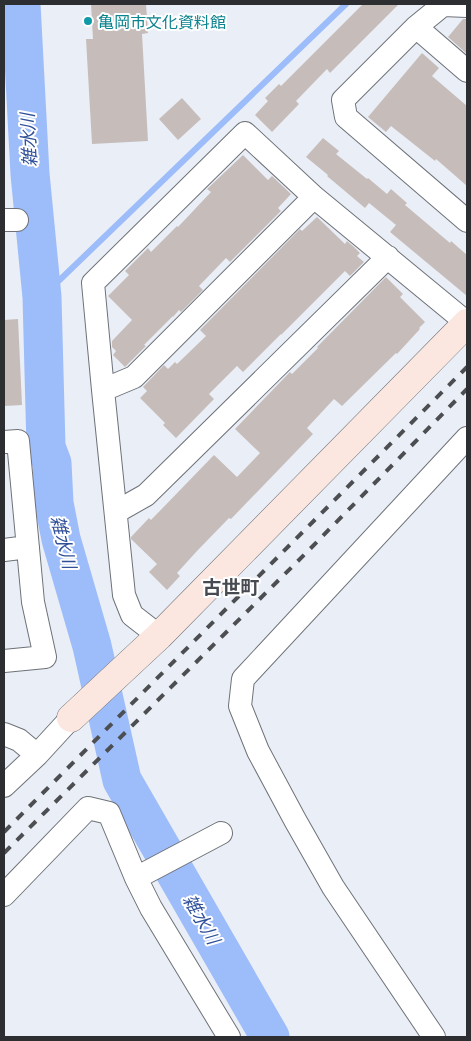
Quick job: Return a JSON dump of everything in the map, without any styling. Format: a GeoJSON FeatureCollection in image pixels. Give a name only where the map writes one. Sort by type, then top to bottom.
{"type":"FeatureCollection","features":[{"type":"Feature","properties":{"kind":"street"},"geometry":{"type":"LineString","coordinates":[[467,6],[442,4],[416,27],[343,100],[346,117],[467,221]]}},
{"type":"Feature","properties":{"kind":"street"},"geometry":{"type":"LineString","coordinates":[[416,27],[467,72]]}},
{"type":"Feature","properties":{"kind":"street"},"geometry":{"type":"LineString","coordinates":[[4,786],[71,718],[159,636],[467,323],[314,197],[245,133],[93,283],[124,594],[132,615],[159,636]]}},
{"type":"Feature","properties":{"kind":"street"},"geometry":{"type":"LineString","coordinates":[[103,390],[134,377],[314,197]]}},
{"type":"Feature","properties":{"kind":"street"},"geometry":{"type":"LineString","coordinates":[[116,512],[146,495],[388,257]]}},
{"type":"Feature","properties":{"kind":"street"},"geometry":{"type":"LineString","coordinates":[[434,1037],[333,886],[258,751],[240,706],[242,679],[467,438]]}},
{"type":"Feature","properties":{"kind":"street"},"geometry":{"type":"LineString","coordinates":[[4,442],[18,441],[33,602],[45,657],[4,661]]}},
{"type":"Feature","properties":{"kind":"street"},"geometry":{"type":"LineString","coordinates":[[4,550],[28,547]]}},
{"type":"Feature","properties":{"kind":"street"},"geometry":{"type":"LineString","coordinates":[[4,734],[19,740],[37,754]]}},
{"type":"Feature","properties":{"kind":"street"},"geometry":{"type":"LineString","coordinates":[[4,895],[88,808],[109,813],[136,878],[151,908],[228,1037]]}},
{"type":"Feature","properties":{"kind":"street"},"geometry":{"type":"LineString","coordinates":[[136,878],[221,833]]}},
{"type":"Feature","properties":{"kind":"building"},"geometry":{"type":"Polygon","coordinates":[[[91,4],[146,4],[148,33],[142,34],[148,141],[92,144],[86,39],[93,39],[91,4]]]}},
{"type":"Feature","properties":{"kind":"building"},"geometry":{"type":"Polygon","coordinates":[[[363,4],[399,4],[330,73],[327,69],[296,101],[299,104],[272,132],[255,115],[268,101],[265,98],[279,84],[281,86],[363,4]]]}},
{"type":"Feature","properties":{"kind":"building"},"geometry":{"type":"Polygon","coordinates":[[[463,19],[467,19],[467,54],[448,37],[463,19]]]}},
{"type":"Feature","properties":{"kind":"building"},"geometry":{"type":"Polygon","coordinates":[[[422,53],[439,68],[432,76],[467,106],[467,186],[436,159],[435,161],[391,126],[386,132],[368,117],[422,53]]]}},
{"type":"Feature","properties":{"kind":"building"},"geometry":{"type":"Polygon","coordinates":[[[182,98],[201,119],[178,140],[159,119],[182,98]]]}},
{"type":"Feature","properties":{"kind":"building"},"geometry":{"type":"Polygon","coordinates":[[[323,138],[339,151],[336,154],[387,194],[391,189],[407,203],[405,205],[467,255],[467,296],[390,232],[396,225],[369,203],[365,208],[306,157],[323,138]]]}},
{"type":"Feature","properties":{"kind":"building"},"geometry":{"type":"Polygon","coordinates":[[[243,155],[268,180],[272,176],[291,194],[278,208],[281,211],[230,262],[226,258],[199,286],[203,290],[181,312],[179,310],[125,367],[113,355],[116,351],[112,347],[112,341],[132,320],[108,296],[129,275],[125,271],[148,248],[151,252],[178,227],[211,192],[207,189],[243,155]]]}},
{"type":"Feature","properties":{"kind":"building"},"geometry":{"type":"Polygon","coordinates":[[[317,217],[345,244],[347,241],[354,247],[360,253],[357,256],[364,262],[350,276],[345,271],[243,372],[237,366],[209,394],[214,399],[176,438],[163,425],[165,423],[140,398],[147,391],[143,387],[164,365],[168,369],[175,362],[177,364],[206,336],[200,330],[300,229],[302,231],[317,217]]]}},
{"type":"Feature","properties":{"kind":"building"},"geometry":{"type":"Polygon","coordinates":[[[386,277],[403,294],[400,297],[425,322],[397,354],[342,406],[334,399],[307,428],[313,434],[231,519],[229,518],[197,551],[177,573],[180,576],[167,590],[149,572],[157,564],[131,537],[149,518],[151,520],[214,455],[237,477],[260,453],[235,429],[290,372],[292,374],[318,348],[386,277]]]}},
{"type":"Feature","properties":{"kind":"building"},"geometry":{"type":"Polygon","coordinates":[[[18,319],[22,405],[4,406],[4,320],[18,319]]]}},
{"type":"Feature","properties":{"kind":"waterway","name":"雑水川"},"geometry":{"type":"LineString","coordinates":[[21,4],[30,174],[42,297],[46,447],[52,463],[54,503],[61,539],[92,646],[122,780],[270,1037]]}},
{"type":"Feature","properties":{"kind":"waterway"},"geometry":{"type":"LineString","coordinates":[[42,297],[346,4]]}},
{"type":"Feature","properties":{"kind":"railway"},"geometry":{"type":"LineString","coordinates":[[4,832],[467,367]]}},
{"type":"Feature","properties":{"kind":"railway"},"geometry":{"type":"LineString","coordinates":[[4,853],[306,553],[467,389]]}},
{"type":"Feature","properties":{"kind":"place","name":"亀岡市文化資料館"},"geometry":{"type":"Point","coordinates":[88,21]}},
{"type":"Feature","properties":{"kind":"district","name":"古世町"},"geometry":{"type":"Point","coordinates":[231,586]}}]}
